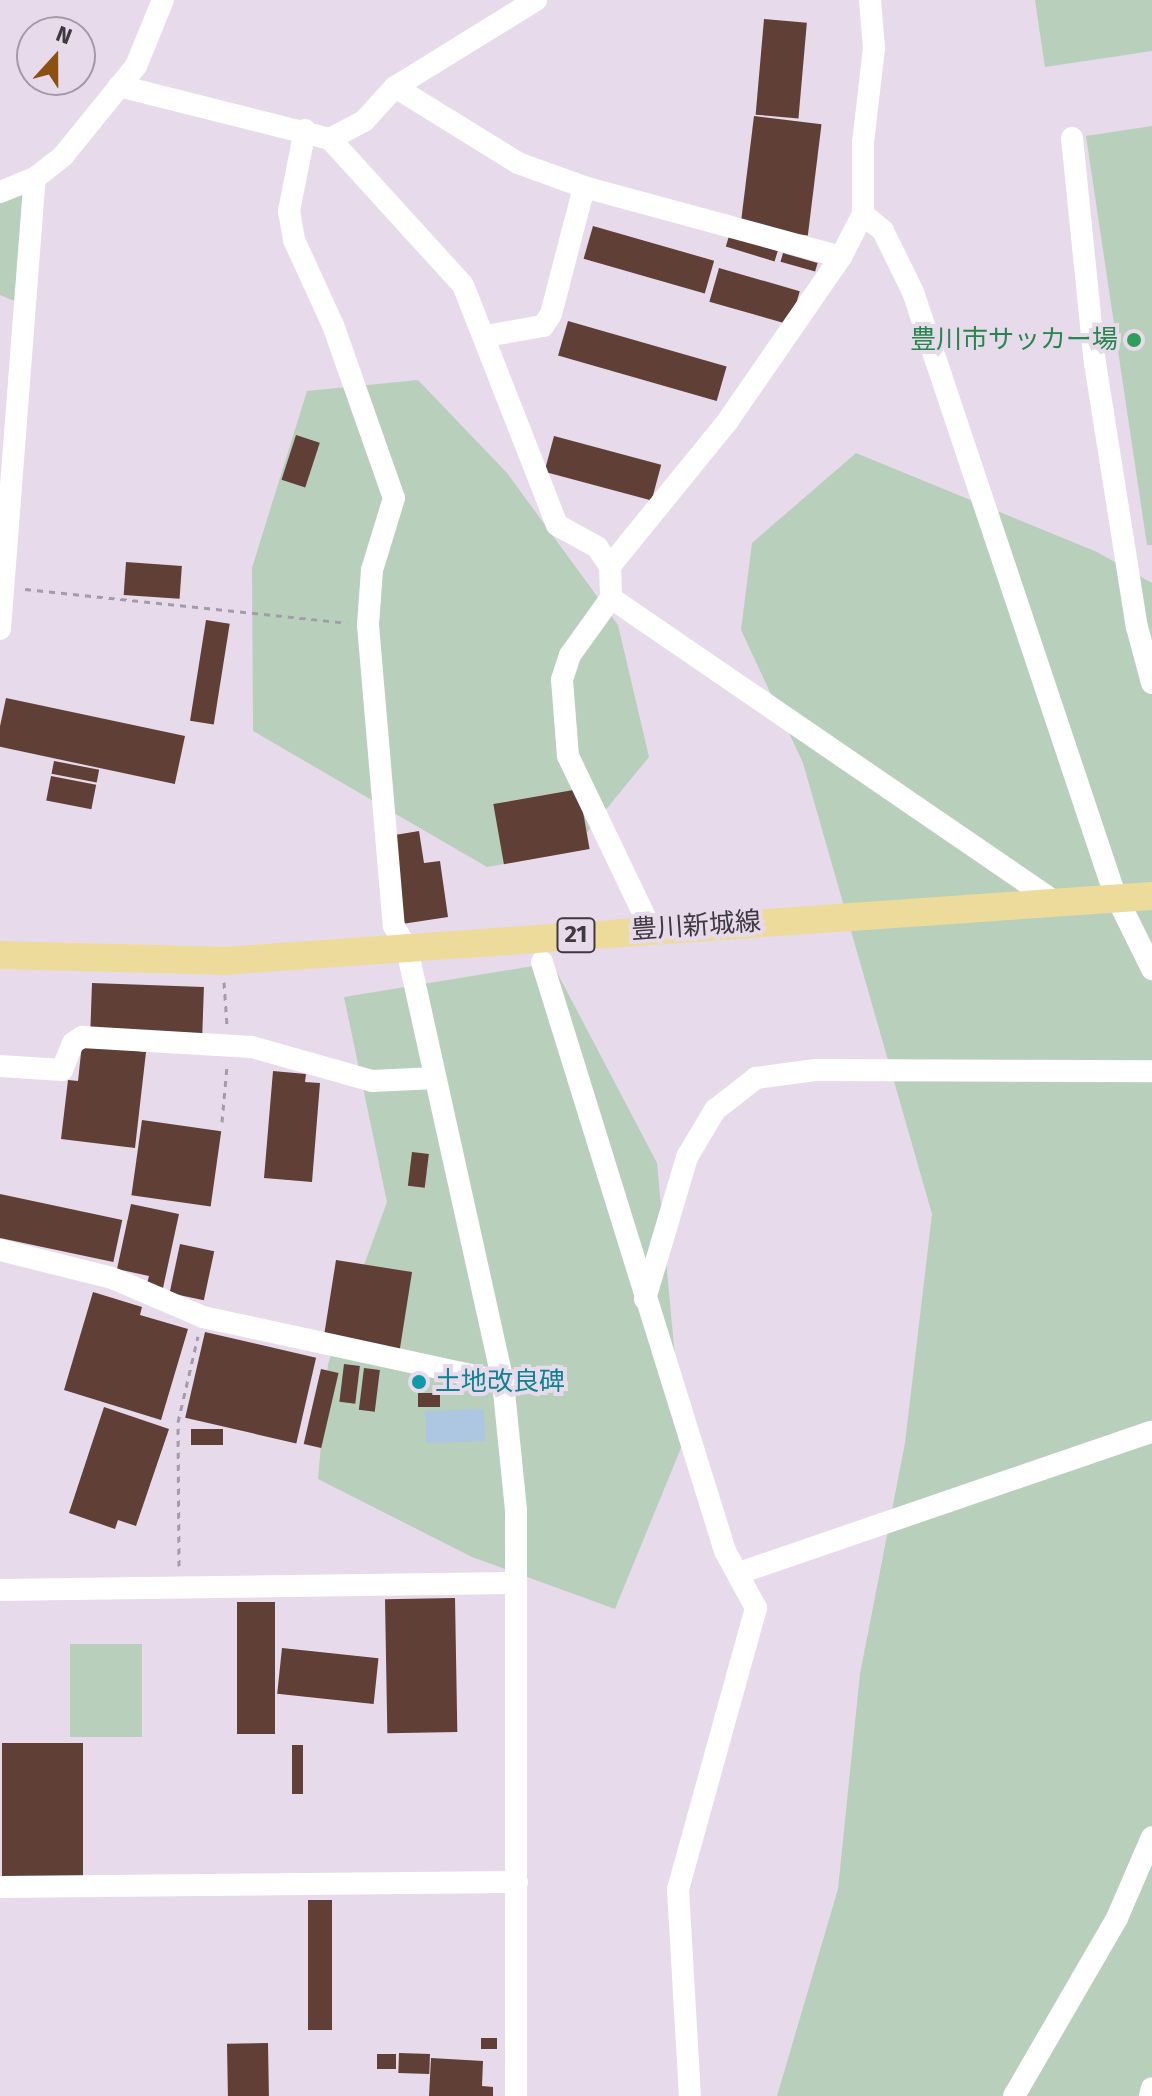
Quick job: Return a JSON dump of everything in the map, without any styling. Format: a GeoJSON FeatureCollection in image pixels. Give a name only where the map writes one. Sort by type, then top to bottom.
{"type":"FeatureCollection","features":[{"type":"Feature","properties":{"kind":"main road","name":"豊川新城線"},"geometry":{"type":"LineString","coordinates":[[0,955],[223,961],[1052,900],[1152,896]]}},
{"type":"Feature","properties":{"kind":"street"},"geometry":{"type":"LineString","coordinates":[[0,192],[35,178],[63,156],[119,86],[149,40],[163,0]]}},
{"type":"Feature","properties":{"kind":"street"},"geometry":{"type":"LineString","coordinates":[[330,139],[364,121],[395,87],[536,0]]}},
{"type":"Feature","properties":{"kind":"street"},"geometry":{"type":"LineString","coordinates":[[610,566],[727,422],[841,257],[863,214],[863,143],[874,48],[870,0]]}},
{"type":"Feature","properties":{"kind":"street"},"geometry":{"type":"LineString","coordinates":[[119,86],[305,130],[330,139],[463,285],[486,336],[557,525],[597,547],[610,566],[611,598],[570,655],[562,680],[568,756],[651,929]]}},
{"type":"Feature","properties":{"kind":"street"},"geometry":{"type":"LineString","coordinates":[[395,87],[518,163],[584,187],[841,257]]}},
{"type":"Feature","properties":{"kind":"street"},"geometry":{"type":"LineString","coordinates":[[305,130],[289,211],[294,240],[333,325],[394,498],[372,570],[368,625],[394,926],[407,949],[503,1382],[516,1510],[516,2096]]}},
{"type":"Feature","properties":{"kind":"street"},"geometry":{"type":"LineString","coordinates":[[1072,138],[1095,363],[1137,627],[1152,683]]}},
{"type":"Feature","properties":{"kind":"street"},"geometry":{"type":"LineString","coordinates":[[0,629],[35,178]]}},
{"type":"Feature","properties":{"kind":"street"},"geometry":{"type":"LineString","coordinates":[[486,336],[543,326],[551,314],[584,187]]}},
{"type":"Feature","properties":{"kind":"street"},"geometry":{"type":"LineString","coordinates":[[863,214],[883,231],[913,292],[1120,897],[1152,969]]}},
{"type":"Feature","properties":{"kind":"street"},"geometry":{"type":"LineString","coordinates":[[611,598],[1052,900]]}},
{"type":"Feature","properties":{"kind":"street"},"geometry":{"type":"LineString","coordinates":[[542,962],[725,1551],[756,1608],[675,1912],[690,2096]]}},
{"type":"Feature","properties":{"kind":"street"},"geometry":{"type":"LineString","coordinates":[[0,1066],[62,1070],[73,1043],[82,1037],[252,1047],[372,1081],[435,1078]]}},
{"type":"Feature","properties":{"kind":"street"},"geometry":{"type":"LineString","coordinates":[[645,1299],[687,1157],[715,1110],[756,1078],[816,1070],[1152,1071]]}},
{"type":"Feature","properties":{"kind":"street"},"geometry":{"type":"LineString","coordinates":[[0,1250],[112,1278],[203,1317],[503,1382]]}},
{"type":"Feature","properties":{"kind":"street"},"geometry":{"type":"LineString","coordinates":[[739,1573],[1152,1432]]}},
{"type":"Feature","properties":{"kind":"street"},"geometry":{"type":"LineString","coordinates":[[0,1590],[180,1590],[514,1583]]}},
{"type":"Feature","properties":{"kind":"street"},"geometry":{"type":"LineString","coordinates":[[1014,2096],[1117,1918],[1152,1837]]}},
{"type":"Feature","properties":{"kind":"street"},"geometry":{"type":"LineString","coordinates":[[0,1887],[517,1882]]}},
{"type":"Feature","properties":{"kind":"street"},"geometry":{"type":"LineString","coordinates":[[1150,2096],[1152,2088]]}},
{"type":"Feature","properties":{"kind":"path"},"geometry":{"type":"LineString","coordinates":[[5,587],[368,625]]}},
{"type":"Feature","properties":{"kind":"path"},"geometry":{"type":"LineString","coordinates":[[180,1590],[178,1422],[203,1317]]}},
{"type":"Feature","properties":{"kind":"green space"},"geometry":{"type":"Polygon","coordinates":[[[1035,0],[1152,0],[1152,51],[1045,67],[1035,0]]]}},
{"type":"Feature","properties":{"kind":"green space","name":"豊川市サッカー場"},"geometry":{"type":"Polygon","coordinates":[[[1152,126],[1152,545],[1147,545],[1086,136],[1152,126]]]}},
{"type":"Feature","properties":{"kind":"green space"},"geometry":{"type":"Polygon","coordinates":[[[29,191],[17,302],[0,295],[0,196],[29,191]]]}},
{"type":"Feature","properties":{"kind":"green space"},"geometry":{"type":"Polygon","coordinates":[[[418,380],[507,473],[618,625],[649,757],[571,852],[487,867],[253,731],[252,568],[307,391],[418,380]]]}},
{"type":"Feature","properties":{"kind":"green space"},"geometry":{"type":"Polygon","coordinates":[[[856,453],[1097,552],[1152,583],[1152,2096],[777,2096],[838,1889],[860,1674],[905,1443],[932,1214],[803,763],[741,630],[752,543],[856,453]]]}},
{"type":"Feature","properties":{"kind":"green space"},"geometry":{"type":"Polygon","coordinates":[[[552,963],[657,1163],[683,1443],[615,1609],[472,1557],[318,1479],[328,1364],[387,1202],[344,997],[552,963]]]}},
{"type":"Feature","properties":{"kind":"green space"},"geometry":{"type":"Polygon","coordinates":[[[70,1644],[142,1644],[142,1737],[70,1737],[70,1644]]]}},
{"type":"Feature","properties":{"kind":"water"},"geometry":{"type":"Polygon","coordinates":[[[484,1409],[485,1441],[426,1443],[425,1411],[484,1409]]]}},
{"type":"Feature","properties":{"kind":"building"},"geometry":{"type":"Polygon","coordinates":[[[764,19],[807,23],[798,118],[756,115],[764,19]]]}},
{"type":"Feature","properties":{"kind":"building"},"geometry":{"type":"Polygon","coordinates":[[[754,116],[821,124],[808,235],[740,227],[754,116]]]}},
{"type":"Feature","properties":{"kind":"building"},"geometry":{"type":"Polygon","coordinates":[[[593,226],[714,261],[705,293],[584,259],[593,226]]]}},
{"type":"Feature","properties":{"kind":"building"},"geometry":{"type":"Polygon","coordinates":[[[729,236],[778,251],[775,261],[726,247],[729,236]]]}},
{"type":"Feature","properties":{"kind":"building"},"geometry":{"type":"Polygon","coordinates":[[[783,253],[818,263],[815,272],[781,262],[783,253]]]}},
{"type":"Feature","properties":{"kind":"building"},"geometry":{"type":"Polygon","coordinates":[[[719,268],[800,291],[790,325],[709,302],[719,268]]]}},
{"type":"Feature","properties":{"kind":"building"},"geometry":{"type":"Polygon","coordinates":[[[568,321],[727,366],[717,401],[558,356],[568,321]]]}},
{"type":"Feature","properties":{"kind":"building"},"geometry":{"type":"Polygon","coordinates":[[[296,435],[320,443],[305,487],[281,480],[296,435]]]}},
{"type":"Feature","properties":{"kind":"building"},"geometry":{"type":"Polygon","coordinates":[[[554,436],[661,465],[652,500],[544,472],[554,436]]]}},
{"type":"Feature","properties":{"kind":"building"},"geometry":{"type":"Polygon","coordinates":[[[126,562],[182,566],[180,599],[124,595],[126,562]]]}},
{"type":"Feature","properties":{"kind":"building"},"geometry":{"type":"Polygon","coordinates":[[[206,620],[230,624],[214,724],[190,721],[206,620]]]}},
{"type":"Feature","properties":{"kind":"building"},"geometry":{"type":"Polygon","coordinates":[[[6,698],[185,736],[175,784],[0,747],[0,726],[6,698]]]}},
{"type":"Feature","properties":{"kind":"building"},"geometry":{"type":"Polygon","coordinates":[[[54,761],[99,770],[97,783],[52,774],[54,761]]]}},
{"type":"Feature","properties":{"kind":"building"},"geometry":{"type":"Polygon","coordinates":[[[51,776],[96,785],[91,809],[46,801],[51,776]]]}},
{"type":"Feature","properties":{"kind":"building"},"geometry":{"type":"Polygon","coordinates":[[[579,789],[590,849],[504,864],[493,804],[579,789]]]}},
{"type":"Feature","properties":{"kind":"building"},"geometry":{"type":"Polygon","coordinates":[[[419,831],[424,863],[440,861],[448,917],[402,924],[389,836],[419,831]]]}},
{"type":"Feature","properties":{"kind":"building"},"geometry":{"type":"Polygon","coordinates":[[[92,983],[204,987],[202,1037],[90,1033],[92,983]]]}},
{"type":"Feature","properties":{"kind":"building"},"geometry":{"type":"Polygon","coordinates":[[[82,1044],[146,1052],[135,1148],[61,1139],[68,1080],[78,1081],[82,1044]]]}},
{"type":"Feature","properties":{"kind":"building"},"geometry":{"type":"Polygon","coordinates":[[[273,1071],[306,1074],[305,1082],[320,1083],[312,1182],[264,1178],[273,1071]]]}},
{"type":"Feature","properties":{"kind":"building"},"geometry":{"type":"Polygon","coordinates":[[[142,1120],[221,1131],[211,1206],[131,1195],[142,1120]]]}},
{"type":"Feature","properties":{"kind":"building"},"geometry":{"type":"Polygon","coordinates":[[[412,1152],[429,1154],[425,1188],[408,1186],[412,1152]]]}},
{"type":"Feature","properties":{"kind":"building"},"geometry":{"type":"Polygon","coordinates":[[[0,1194],[122,1220],[113,1262],[0,1238],[0,1194]]]}},
{"type":"Feature","properties":{"kind":"building"},"geometry":{"type":"Polygon","coordinates":[[[131,1204],[179,1214],[163,1288],[147,1284],[149,1276],[117,1269],[131,1204]]]}},
{"type":"Feature","properties":{"kind":"building"},"geometry":{"type":"Polygon","coordinates":[[[180,1244],[214,1251],[204,1300],[170,1293],[180,1244]]]}},
{"type":"Feature","properties":{"kind":"building"},"geometry":{"type":"Polygon","coordinates":[[[336,1260],[412,1272],[400,1350],[324,1338],[336,1260]]]}},
{"type":"Feature","properties":{"kind":"building"},"geometry":{"type":"Polygon","coordinates":[[[93,1292],[142,1307],[140,1315],[188,1329],[161,1420],[64,1390],[93,1292]]]}},
{"type":"Feature","properties":{"kind":"building"},"geometry":{"type":"Polygon","coordinates":[[[205,1332],[316,1358],[296,1443],[185,1418],[205,1332]]]}},
{"type":"Feature","properties":{"kind":"building"},"geometry":{"type":"Polygon","coordinates":[[[344,1364],[360,1366],[355,1404],[339,1402],[344,1364]]]}},
{"type":"Feature","properties":{"kind":"building"},"geometry":{"type":"Polygon","coordinates":[[[364,1368],[380,1370],[375,1412],[359,1410],[364,1368]]]}},
{"type":"Feature","properties":{"kind":"building"},"geometry":{"type":"Polygon","coordinates":[[[321,1369],[339,1373],[321,1448],[304,1444],[321,1369]]]}},
{"type":"Feature","properties":{"kind":"building"},"geometry":{"type":"Polygon","coordinates":[[[418,1393],[440,1393],[440,1407],[418,1407],[418,1393]]]}},
{"type":"Feature","properties":{"kind":"building"},"geometry":{"type":"Polygon","coordinates":[[[104,1407],[169,1429],[136,1526],[118,1520],[115,1529],[69,1513],[104,1407]]]}},
{"type":"Feature","properties":{"kind":"building"},"geometry":{"type":"Polygon","coordinates":[[[191,1429],[223,1429],[223,1445],[191,1445],[191,1429]]]}},
{"type":"Feature","properties":{"kind":"building"},"geometry":{"type":"Polygon","coordinates":[[[455,1598],[457,1732],[387,1733],[385,1599],[455,1598]]]}},
{"type":"Feature","properties":{"kind":"building"},"geometry":{"type":"Polygon","coordinates":[[[237,1602],[275,1602],[275,1734],[237,1734],[237,1602]]]}},
{"type":"Feature","properties":{"kind":"building"},"geometry":{"type":"Polygon","coordinates":[[[282,1648],[378,1658],[374,1704],[277,1694],[282,1648]]]}},
{"type":"Feature","properties":{"kind":"building"},"geometry":{"type":"Polygon","coordinates":[[[2,1743],[83,1743],[83,1878],[2,1878],[2,1743]]]}},
{"type":"Feature","properties":{"kind":"building"},"geometry":{"type":"Polygon","coordinates":[[[292,1745],[303,1745],[303,1794],[292,1794],[292,1745]]]}},
{"type":"Feature","properties":{"kind":"building"},"geometry":{"type":"Polygon","coordinates":[[[308,1900],[332,1900],[332,2030],[308,2030],[308,1900]]]}},
{"type":"Feature","properties":{"kind":"building"},"geometry":{"type":"Polygon","coordinates":[[[481,2038],[497,2038],[497,2049],[481,2049],[481,2038]]]}},
{"type":"Feature","properties":{"kind":"building"},"geometry":{"type":"Polygon","coordinates":[[[268,2043],[269,2096],[228,2096],[227,2044],[268,2043]]]}},
{"type":"Feature","properties":{"kind":"building"},"geometry":{"type":"Polygon","coordinates":[[[399,2053],[430,2054],[429,2074],[398,2073],[399,2053]]]}},
{"type":"Feature","properties":{"kind":"building"},"geometry":{"type":"Polygon","coordinates":[[[377,2054],[396,2054],[396,2069],[377,2069],[377,2054]]]}},
{"type":"Feature","properties":{"kind":"building"},"geometry":{"type":"Polygon","coordinates":[[[431,2058],[483,2061],[482,2086],[493,2087],[493,2096],[429,2096],[431,2058]]]}},
{"type":"Feature","properties":{"kind":"place","name":"豊川市サッカー場"},"geometry":{"type":"Point","coordinates":[1134,340]}},
{"type":"Feature","properties":{"kind":"place","name":"土地改良碑"},"geometry":{"type":"Point","coordinates":[419,1382]}}]}
